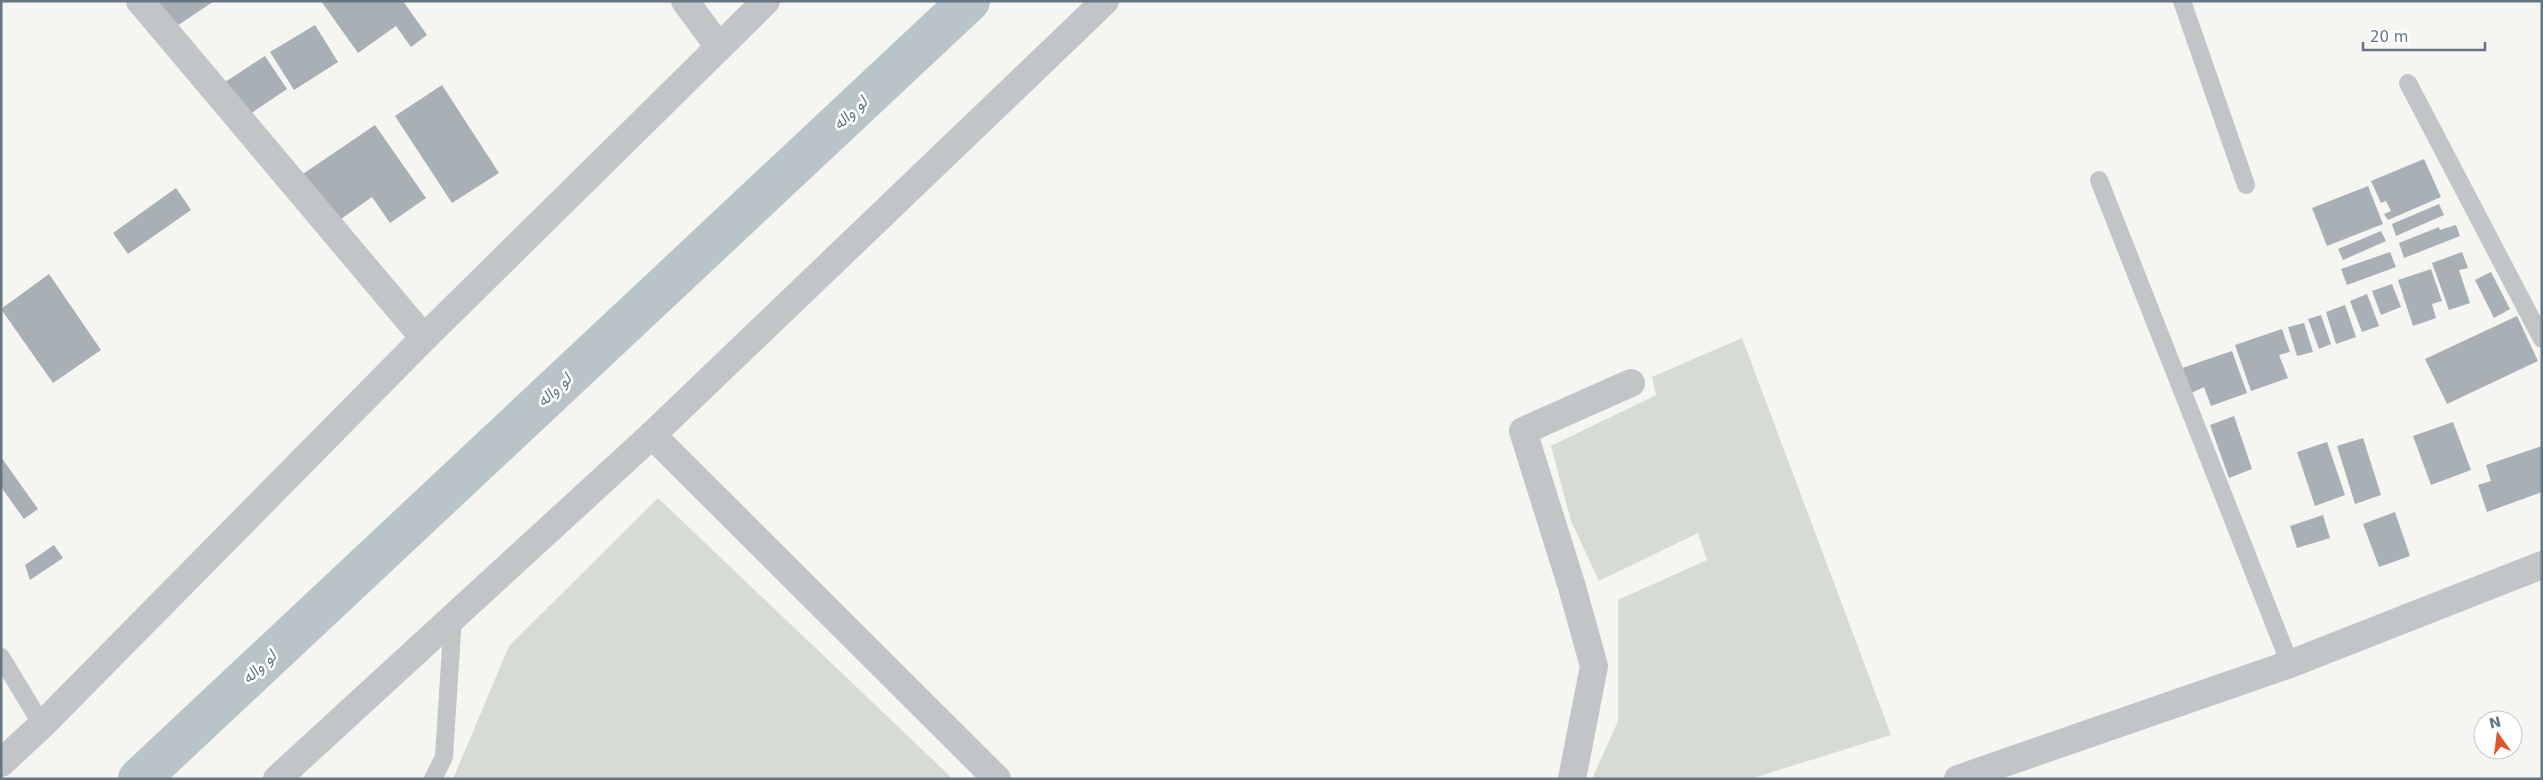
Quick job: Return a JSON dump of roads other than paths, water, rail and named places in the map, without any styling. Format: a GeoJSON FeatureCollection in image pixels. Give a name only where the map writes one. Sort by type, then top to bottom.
{"type":"FeatureCollection","features":[{"type":"Feature","properties":{"kind":"street"},"geometry":{"type":"LineString","coordinates":[[140,1],[424,338]]}},
{"type":"Feature","properties":{"kind":"street"},"geometry":{"type":"LineString","coordinates":[[685,1],[719,47]]}},
{"type":"Feature","properties":{"kind":"street"},"geometry":{"type":"LineString","coordinates":[[1,762],[42,725],[424,338],[766,1]]}},
{"type":"Feature","properties":{"kind":"street"},"geometry":{"type":"LineString","coordinates":[[277,779],[652,434],[1105,1]]}},
{"type":"Feature","properties":{"kind":"street"},"geometry":{"type":"LineString","coordinates":[[1572,779],[1594,666],[1572,587],[1523,431],[1631,383]]}},
{"type":"Feature","properties":{"kind":"street"},"geometry":{"type":"LineString","coordinates":[[652,434],[997,779]]}},
{"type":"Feature","properties":{"kind":"street"},"geometry":{"type":"LineString","coordinates":[[1958,779],[2290,664],[2542,565]]}},
{"type":"Feature","properties":{"kind":"lane"},"geometry":{"type":"LineString","coordinates":[[2182,1],[2246,185]]}},
{"type":"Feature","properties":{"kind":"lane"},"geometry":{"type":"LineString","coordinates":[[2408,83],[2542,339]]}},
{"type":"Feature","properties":{"kind":"lane"},"geometry":{"type":"LineString","coordinates":[[2099,180],[2290,664]]}},
{"type":"Feature","properties":{"kind":"lane"},"geometry":{"type":"LineString","coordinates":[[434,779],[444,757],[453,616]]}},
{"type":"Feature","properties":{"kind":"lane"},"geometry":{"type":"LineString","coordinates":[[1,657],[42,725]]}},
{"type":"Feature","properties":{"kind":"waterway","name":"لو واله"},"geometry":{"type":"LineString","coordinates":[[139,779],[969,1]]}}]}
